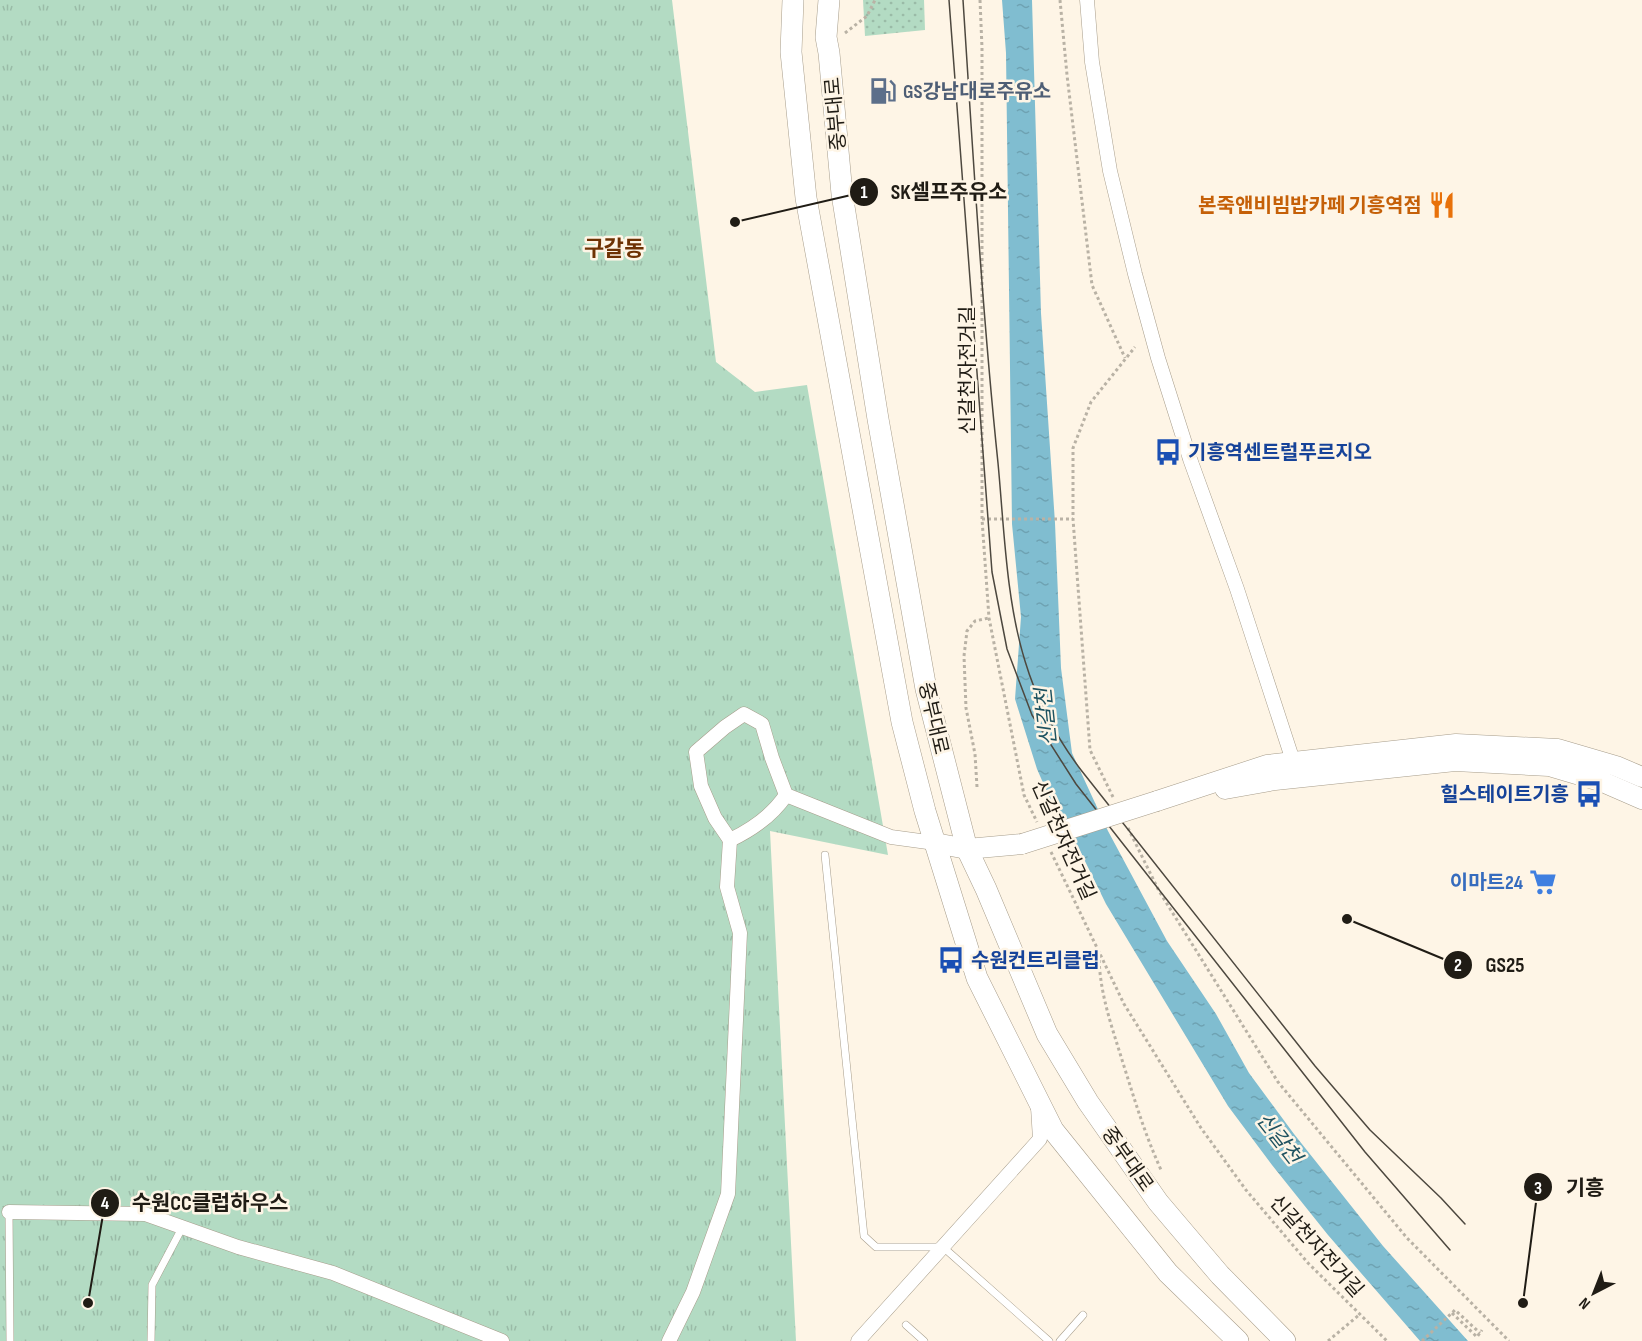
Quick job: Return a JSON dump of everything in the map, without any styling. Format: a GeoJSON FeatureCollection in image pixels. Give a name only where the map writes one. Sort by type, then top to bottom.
{"type":"FeatureCollection","features":[{"type":"Feature","properties":{"kind":"main road"},"geometry":{"type":"LineString","coordinates":[[778,0],[791,52]]}},
{"type":"Feature","properties":{"kind":"main road","name":"중부대로"},"geometry":{"type":"LineString","coordinates":[[793,0],[791,52],[808,210],[902,722],[935,843],[977,978],[1053,1130],[1168,1273],[1238,1341]]}},
{"type":"Feature","properties":{"kind":"main road","name":"중부대로"},"geometry":{"type":"LineString","coordinates":[[829,0],[826,37],[830,53],[842,194],[878,419],[926,689],[967,849],[1047,1034],[1088,1102],[1158,1202],[1220,1275],[1285,1341]]}},
{"type":"Feature","properties":{"kind":"street"},"geometry":{"type":"LineString","coordinates":[[1086,0],[1092,62],[1110,171],[1135,274],[1158,358],[1296,769]]}},
{"type":"Feature","properties":{"kind":"street"},"geometry":{"type":"LineString","coordinates":[[669,1341],[693,1292],[728,1194],[740,933],[727,888],[730,840],[716,818],[701,786],[696,752],[744,714],[762,724],[786,795],[891,837],[967,849],[1022,844],[1267,765],[1296,769],[1455,761],[1550,766],[1603,782],[1642,799]]}},
{"type":"Feature","properties":{"kind":"street"},"geometry":{"type":"LineString","coordinates":[[1296,769],[1456,744],[1558,749],[1616,766],[1642,777]]}},
{"type":"Feature","properties":{"kind":"street"},"geometry":{"type":"LineString","coordinates":[[730,840],[753,828],[778,808],[786,795]]}},
{"type":"Feature","properties":{"kind":"street"},"geometry":{"type":"LineString","coordinates":[[858,1341],[1040,1139],[1038,1100]]}},
{"type":"Feature","properties":{"kind":"street"},"geometry":{"type":"LineString","coordinates":[[1040,1139],[1078,1160]]}},
{"type":"Feature","properties":{"kind":"street"},"geometry":{"type":"LineString","coordinates":[[9,1212],[145,1214],[238,1247],[333,1273],[484,1338],[502,1341]]}},
{"type":"Feature","properties":{"kind":"lane"},"geometry":{"type":"LineString","coordinates":[[825,855],[864,1236],[876,1246],[943,1247],[1048,1341]]}},
{"type":"Feature","properties":{"kind":"lane"},"geometry":{"type":"LineString","coordinates":[[9,1212],[10,1341]]}},
{"type":"Feature","properties":{"kind":"lane"},"geometry":{"type":"LineString","coordinates":[[151,1341],[152,1285],[182,1228]]}},
{"type":"Feature","properties":{"kind":"lane"},"geometry":{"type":"LineString","coordinates":[[1060,1341],[1083,1315]]}},
{"type":"Feature","properties":{"kind":"lane"},"geometry":{"type":"LineString","coordinates":[[906,1324],[924,1341]]}},
{"type":"Feature","properties":{"kind":"path"},"geometry":{"type":"LineString","coordinates":[[826,37],[845,33],[867,16],[875,0]]}},
{"type":"Feature","properties":{"kind":"path","name":"신갈천자전거길"},"geometry":{"type":"LineString","coordinates":[[980,0],[982,48],[982,519],[989,618],[1024,795],[1039,827]]}},
{"type":"Feature","properties":{"kind":"path"},"geometry":{"type":"LineString","coordinates":[[1060,0],[1066,75],[1092,285],[1125,359]]}},
{"type":"Feature","properties":{"kind":"path"},"geometry":{"type":"LineString","coordinates":[[1114,800],[1090,750],[1073,519],[1073,448],[1092,402],[1135,347]]}},
{"type":"Feature","properties":{"kind":"path"},"geometry":{"type":"LineString","coordinates":[[982,519],[1073,519]]}},
{"type":"Feature","properties":{"kind":"path"},"geometry":{"type":"LineString","coordinates":[[977,787],[975,754],[966,708],[964,656],[967,631],[975,621],[989,618]]}},
{"type":"Feature","properties":{"kind":"path"},"geometry":{"type":"LineString","coordinates":[[1124,820],[1159,891],[1278,1082],[1407,1238],[1509,1341]]}},
{"type":"Feature","properties":{"kind":"path","name":"신갈천자전거길"},"geometry":{"type":"LineString","coordinates":[[1049,848],[1124,1004],[1201,1128],[1246,1190],[1308,1263],[1387,1341]]}},
{"type":"Feature","properties":{"kind":"path"},"geometry":{"type":"LineString","coordinates":[[1099,954],[1099,977],[1111,1025],[1144,1132],[1164,1176]]}},
{"type":"Feature","properties":{"kind":"path"},"geometry":{"type":"LineString","coordinates":[[1422,1341],[1454,1312],[1477,1337],[1481,1332]]}},
{"type":"Feature","properties":{"kind":"path"},"geometry":{"type":"LineString","coordinates":[[1328,1341],[1360,1315]]}},
{"type":"Feature","properties":{"kind":"green space"},"geometry":{"type":"Polygon","coordinates":[[[0,0],[672,0],[716,362],[755,392],[807,385],[888,855],[770,831],[796,1341],[0,1341],[0,0]]]}},
{"type":"Feature","properties":{"kind":"green space"},"geometry":{"type":"Polygon","coordinates":[[[863,0],[924,0],[925,30],[865,36],[863,0]]]}},
{"type":"Feature","properties":{"kind":"water","name":"신갈천"},"geometry":{"type":"Polygon","coordinates":[[[1002,0],[1032,0],[1041,313],[1055,523],[1061,668],[1072,753],[1108,831],[1167,941],[1216,1014],[1249,1073],[1383,1246],[1468,1341],[1420,1341],[1328,1235],[1272,1165],[1228,1106],[1106,904],[1081,853],[1051,801],[1037,769],[1015,699],[1021,617],[1012,524],[1006,53],[1002,0]]]}},
{"type":"Feature","properties":{"kind":"tram line"},"geometry":{"type":"LineString","coordinates":[[949,0],[992,572],[1007,649],[1032,715],[1076,784],[1365,1152],[1450,1250]]}},
{"type":"Feature","properties":{"kind":"tram line"},"geometry":{"type":"LineString","coordinates":[[963,0],[974,174],[1007,563],[1019,638],[1035,690],[1055,732],[1081,770],[1315,1066],[1370,1130],[1465,1224]]}},
{"type":"Feature","properties":{"kind":"place","name":"GS강남대로주유소"},"geometry":{"type":"Point","coordinates":[883,91]}},
{"type":"Feature","properties":{"kind":"place","name":"본죽앤비빔밥카페 기흥역점"},"geometry":{"type":"Point","coordinates":[1442,205]}},
{"type":"Feature","properties":{"kind":"place","name":"SK셀프주유소"},"geometry":{"type":"Point","coordinates":[735,222]}},
{"type":"Feature","properties":{"kind":"place","name":"기흥역센트럴푸르지오"},"geometry":{"type":"Point","coordinates":[1168,452]}},
{"type":"Feature","properties":{"kind":"place","name":"힐스테이트기흥"},"geometry":{"type":"Point","coordinates":[1589,794]}},
{"type":"Feature","properties":{"kind":"place","name":"이마트24"},"geometry":{"type":"Point","coordinates":[1543,882]}},
{"type":"Feature","properties":{"kind":"place","name":"GS25"},"geometry":{"type":"Point","coordinates":[1347,919]}},
{"type":"Feature","properties":{"kind":"place","name":"수원컨트리클럽"},"geometry":{"type":"Point","coordinates":[951,960]}},
{"type":"Feature","properties":{"kind":"place","name":"수원CC클럽하우스"},"geometry":{"type":"Point","coordinates":[88,1303]}},
{"type":"Feature","properties":{"kind":"place","name":"기흥"},"geometry":{"type":"Point","coordinates":[1523,1303]}},
{"type":"Feature","properties":{"kind":"district","name":"구갈동"},"geometry":{"type":"Point","coordinates":[614,248]}}]}
